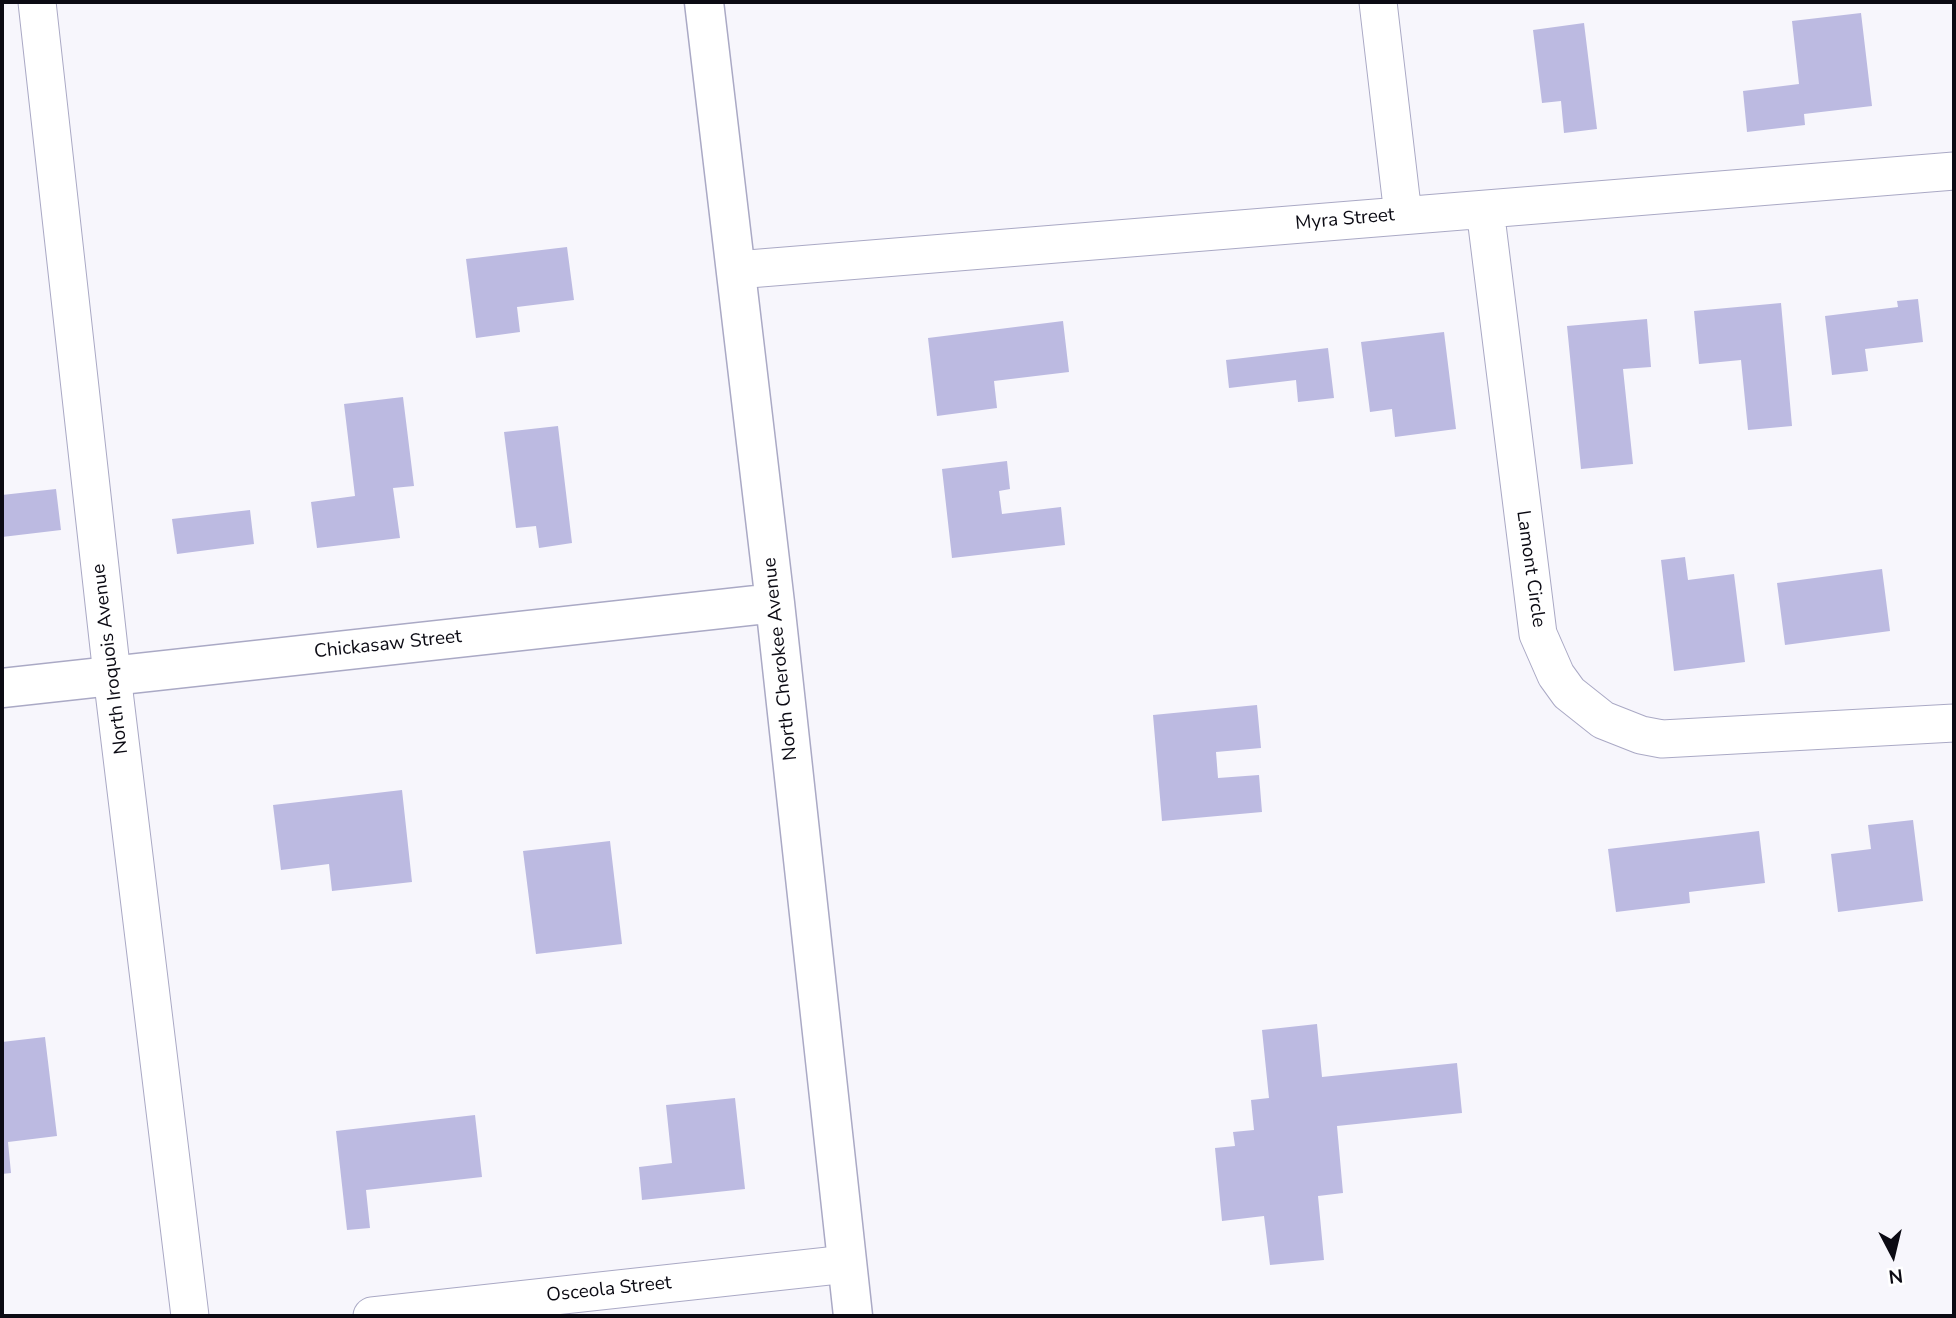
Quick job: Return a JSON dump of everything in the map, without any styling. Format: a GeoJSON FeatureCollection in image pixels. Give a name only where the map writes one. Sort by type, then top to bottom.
{"type":"FeatureCollection","features":[{"type":"Feature","properties":{"kind":"street","name":"North Iroquois Avenue"},"geometry":{"type":"LineString","coordinates":[[37,2],[112,676],[190,1316]]}},
{"type":"Feature","properties":{"kind":"street","name":"North Cherokee Avenue"},"geometry":{"type":"LineString","coordinates":[[704,2],[775,603],[853,1316]]}},
{"type":"Feature","properties":{"kind":"street"},"geometry":{"type":"LineString","coordinates":[[1378,2],[1403,215]]}},
{"type":"Feature","properties":{"kind":"street","name":"Myra Street"},"geometry":{"type":"LineString","coordinates":[[736,270],[1954,171]]}},
{"type":"Feature","properties":{"kind":"street","name":"Lamont Circle"},"geometry":{"type":"LineString","coordinates":[[1485,209],[1538,634],[1556,675],[1569,693],[1602,720],[1621,729],[1662,739],[1954,723]]}},
{"type":"Feature","properties":{"kind":"street","name":"Chickasaw Street"},"geometry":{"type":"LineString","coordinates":[[2,688],[775,603]]}},
{"type":"Feature","properties":{"kind":"street","name":"Osceola Street"},"geometry":{"type":"LineString","coordinates":[[372,1316],[847,1264]]}},
{"type":"Feature","properties":{"kind":"building"},"geometry":{"type":"Polygon","coordinates":[[[1861,13],[1872,106],[1804,114],[1805,125],[1747,132],[1743,91],[1799,84],[1792,21],[1861,13]]]}},
{"type":"Feature","properties":{"kind":"building"},"geometry":{"type":"Polygon","coordinates":[[[1584,23],[1597,129],[1564,133],[1561,101],[1542,103],[1533,30],[1584,23]]]}},
{"type":"Feature","properties":{"kind":"building"},"geometry":{"type":"Polygon","coordinates":[[[567,247],[574,300],[517,307],[520,332],[476,338],[466,259],[567,247]]]}},
{"type":"Feature","properties":{"kind":"building"},"geometry":{"type":"Polygon","coordinates":[[[1918,299],[1923,342],[1865,349],[1868,371],[1832,375],[1825,316],[1898,307],[1897,301],[1918,299]]]}},
{"type":"Feature","properties":{"kind":"building"},"geometry":{"type":"Polygon","coordinates":[[[1781,303],[1792,426],[1748,430],[1741,360],[1699,364],[1694,311],[1781,303]]]}},
{"type":"Feature","properties":{"kind":"building"},"geometry":{"type":"Polygon","coordinates":[[[1647,319],[1651,367],[1623,369],[1633,464],[1581,469],[1567,326],[1647,319]]]}},
{"type":"Feature","properties":{"kind":"building"},"geometry":{"type":"Polygon","coordinates":[[[1063,321],[1069,372],[994,381],[997,408],[937,416],[928,338],[1063,321]]]}},
{"type":"Feature","properties":{"kind":"building"},"geometry":{"type":"Polygon","coordinates":[[[1444,332],[1456,429],[1395,437],[1392,409],[1370,412],[1361,342],[1444,332]]]}},
{"type":"Feature","properties":{"kind":"building"},"geometry":{"type":"Polygon","coordinates":[[[1328,348],[1334,398],[1298,402],[1296,380],[1229,388],[1226,360],[1328,348]]]}},
{"type":"Feature","properties":{"kind":"building"},"geometry":{"type":"Polygon","coordinates":[[[403,397],[414,486],[393,488],[400,538],[317,548],[311,502],[355,496],[344,404],[403,397]]]}},
{"type":"Feature","properties":{"kind":"building"},"geometry":{"type":"Polygon","coordinates":[[[558,426],[572,543],[539,548],[536,526],[516,528],[504,432],[558,426]]]}},
{"type":"Feature","properties":{"kind":"building"},"geometry":{"type":"Polygon","coordinates":[[[1007,461],[1010,489],[999,491],[1002,514],[1061,507],[1065,545],[952,558],[942,469],[1007,461]]]}},
{"type":"Feature","properties":{"kind":"building"},"geometry":{"type":"Polygon","coordinates":[[[56,489],[61,530],[2,537],[2,495],[56,489]]]}},
{"type":"Feature","properties":{"kind":"building"},"geometry":{"type":"Polygon","coordinates":[[[250,510],[254,544],[177,554],[172,519],[250,510]]]}},
{"type":"Feature","properties":{"kind":"building"},"geometry":{"type":"Polygon","coordinates":[[[1685,557],[1688,580],[1734,574],[1745,662],[1674,671],[1661,560],[1685,557]]]}},
{"type":"Feature","properties":{"kind":"building"},"geometry":{"type":"Polygon","coordinates":[[[1882,569],[1890,631],[1785,645],[1777,583],[1882,569]]]}},
{"type":"Feature","properties":{"kind":"building"},"geometry":{"type":"Polygon","coordinates":[[[1257,705],[1261,748],[1216,752],[1218,778],[1259,775],[1262,812],[1162,821],[1153,715],[1257,705]]]}},
{"type":"Feature","properties":{"kind":"building"},"geometry":{"type":"Polygon","coordinates":[[[402,790],[412,882],[332,891],[329,864],[281,870],[273,805],[402,790]]]}},
{"type":"Feature","properties":{"kind":"building"},"geometry":{"type":"Polygon","coordinates":[[[1913,820],[1923,901],[1838,912],[1831,854],[1871,849],[1868,825],[1913,820]]]}},
{"type":"Feature","properties":{"kind":"building"},"geometry":{"type":"Polygon","coordinates":[[[1759,831],[1765,883],[1689,892],[1690,903],[1616,912],[1608,849],[1759,831]]]}},
{"type":"Feature","properties":{"kind":"building"},"geometry":{"type":"Polygon","coordinates":[[[610,841],[622,944],[536,954],[523,851],[610,841]]]}},
{"type":"Feature","properties":{"kind":"building"},"geometry":{"type":"Polygon","coordinates":[[[1317,1024],[1322,1077],[1457,1063],[1462,1113],[1337,1126],[1343,1193],[1318,1196],[1324,1260],[1270,1265],[1264,1216],[1222,1221],[1215,1148],[1235,1146],[1233,1132],[1254,1130],[1251,1100],[1269,1098],[1262,1030],[1317,1024]]]}},
{"type":"Feature","properties":{"kind":"building"},"geometry":{"type":"Polygon","coordinates":[[[45,1037],[57,1136],[8,1142],[11,1173],[2,1174],[2,1042],[45,1037]]]}},
{"type":"Feature","properties":{"kind":"building"},"geometry":{"type":"Polygon","coordinates":[[[735,1098],[745,1189],[642,1200],[639,1167],[672,1163],[666,1105],[735,1098]]]}},
{"type":"Feature","properties":{"kind":"building"},"geometry":{"type":"Polygon","coordinates":[[[475,1115],[482,1177],[366,1190],[370,1228],[347,1230],[336,1131],[475,1115]]]}}]}
